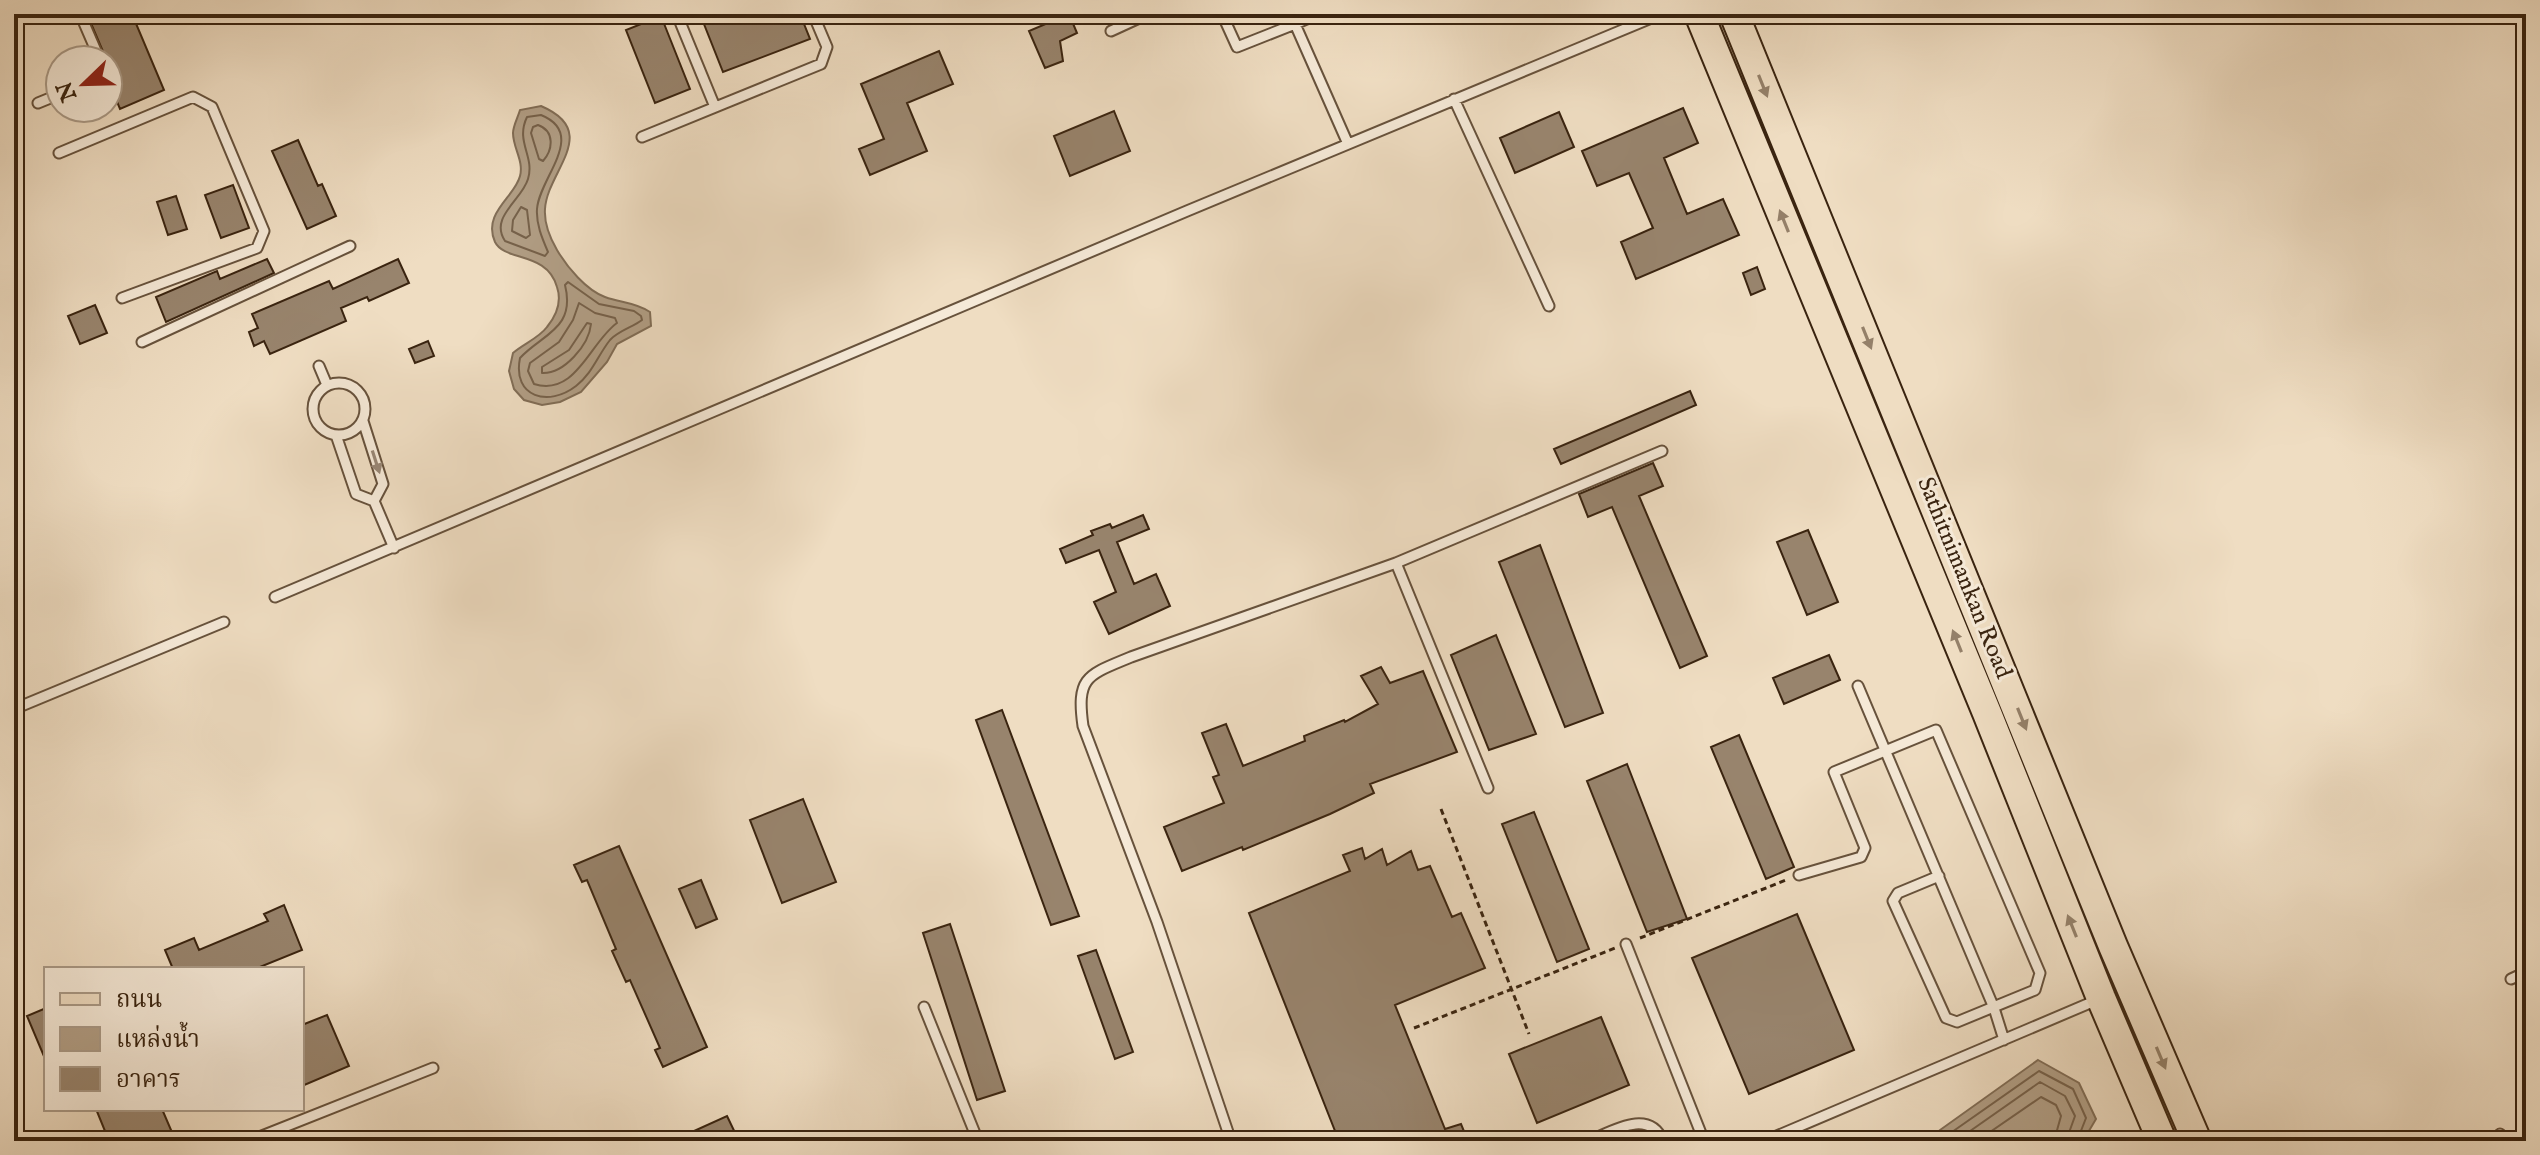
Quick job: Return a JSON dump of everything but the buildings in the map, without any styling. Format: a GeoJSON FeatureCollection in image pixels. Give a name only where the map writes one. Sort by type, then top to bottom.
{"type":"FeatureCollection","features":[{"type":"Feature","properties":{"kind":"main road","name":"Sathitnimankan Road"},"geometry":{"type":"LineString","coordinates":[[1699,14],[2162,1141]]}},
{"type":"Feature","properties":{"kind":"main road","name":"Sathitnimankan Road"},"geometry":{"type":"LineString","coordinates":[[1734,14],[2130,986],[2197,1141]]}},
{"type":"Feature","properties":{"kind":"main road"},"geometry":{"type":"LineString","coordinates":[[2101,998],[2130,986]]}},
{"type":"Feature","properties":{"kind":"lane"},"geometry":{"type":"LineString","coordinates":[[642,137],[821,64],[827,47],[813,14]]}},
{"type":"Feature","properties":{"kind":"lane"},"geometry":{"type":"LineString","coordinates":[[1111,31],[1148,14]]}},
{"type":"Feature","properties":{"kind":"lane"},"geometry":{"type":"LineString","coordinates":[[1222,14],[1237,47],[1318,14]]}},
{"type":"Feature","properties":{"kind":"lane"},"geometry":{"type":"LineString","coordinates":[[275,597],[1661,14]]}},
{"type":"Feature","properties":{"kind":"lane"},"geometry":{"type":"LineString","coordinates":[[678,17],[715,107]]}},
{"type":"Feature","properties":{"kind":"lane"},"geometry":{"type":"LineString","coordinates":[[84,23],[93,44]]}},
{"type":"Feature","properties":{"kind":"lane"},"geometry":{"type":"LineString","coordinates":[[1295,24],[1348,144]]}},
{"type":"Feature","properties":{"kind":"lane"},"geometry":{"type":"LineString","coordinates":[[59,153],[193,97],[212,107],[264,231],[257,248],[122,298]]}},
{"type":"Feature","properties":{"kind":"lane"},"geometry":{"type":"LineString","coordinates":[[1454,99],[1549,306]]}},
{"type":"Feature","properties":{"kind":"lane"},"geometry":{"type":"LineString","coordinates":[[38,103],[44,101]]}},
{"type":"Feature","properties":{"kind":"lane"},"geometry":{"type":"LineString","coordinates":[[142,342],[350,246]]}},
{"type":"Feature","properties":{"kind":"lane"},"geometry":{"type":"LineString","coordinates":[[319,366],[327,385]]}},
{"type":"Feature","properties":{"kind":"lane"},"geometry":{"type":"LineString","coordinates":[[363,421],[352,432],[336,435],[321,428],[313,413],[315,397],[327,385],[343,382],[357,390],[365,404],[363,421],[383,484],[374,501]]}},
{"type":"Feature","properties":{"kind":"lane"},"geometry":{"type":"LineString","coordinates":[[336,435],[356,494],[374,501],[394,548]]}},
{"type":"Feature","properties":{"kind":"lane"},"geometry":{"type":"LineString","coordinates":[[1231,1141],[1157,922],[1083,726],[1079,700],[1084,684],[1100,670],[1131,657],[1396,563],[1662,451]]}},
{"type":"Feature","properties":{"kind":"lane"},"geometry":{"type":"LineString","coordinates":[[1396,563],[1488,788]]}},
{"type":"Feature","properties":{"kind":"lane"},"geometry":{"type":"LineString","coordinates":[[14,709],[224,622]]}},
{"type":"Feature","properties":{"kind":"lane"},"geometry":{"type":"LineString","coordinates":[[1858,686],[1994,1008],[2004,1040]]}},
{"type":"Feature","properties":{"kind":"lane"},"geometry":{"type":"LineString","coordinates":[[1799,875],[1861,857],[1865,848],[1834,772],[1936,730],[2040,973],[2035,990],[1957,1022],[1946,1018],[1893,901],[1898,893],[1939,876]]}},
{"type":"Feature","properties":{"kind":"lane"},"geometry":{"type":"LineString","coordinates":[[1626,944],[1704,1141]]}},
{"type":"Feature","properties":{"kind":"lane"},"geometry":{"type":"LineString","coordinates":[[2511,979],[2526,972]]}},
{"type":"Feature","properties":{"kind":"lane"},"geometry":{"type":"LineString","coordinates":[[1765,1141],[2101,998]]}},
{"type":"Feature","properties":{"kind":"lane"},"geometry":{"type":"LineString","coordinates":[[924,1007],[978,1141]]}},
{"type":"Feature","properties":{"kind":"lane"},"geometry":{"type":"LineString","coordinates":[[249,1141],[433,1068]]}},
{"type":"Feature","properties":{"kind":"lane"},"geometry":{"type":"LineString","coordinates":[[1589,1141],[1633,1123],[1647,1123],[1659,1131],[1663,1141]]}},
{"type":"Feature","properties":{"kind":"path"},"geometry":{"type":"LineString","coordinates":[[1441,809],[1529,1034]]}},
{"type":"Feature","properties":{"kind":"path"},"geometry":{"type":"LineString","coordinates":[[1414,1028],[1799,875]]}},
{"type":"Feature","properties":{"kind":"water"},"geometry":{"type":"Polygon","coordinates":[[[541,106],[559,116],[568,128],[570,140],[545,209],[554,245],[584,284],[605,297],[650,312],[651,326],[617,344],[607,362],[581,392],[560,402],[542,405],[524,400],[514,389],[509,371],[513,353],[540,334],[553,318],[558,303],[557,287],[552,276],[536,262],[500,248],[492,232],[496,214],[520,176],[521,165],[513,133],[520,110],[541,106]]]}},
{"type":"Feature","properties":{"kind":"water"},"geometry":{"type":"Polygon","coordinates":[[[2038,1060],[2079,1083],[2096,1119],[2083,1141],[1944,1141],[1940,1130],[2038,1060]]]}}]}
